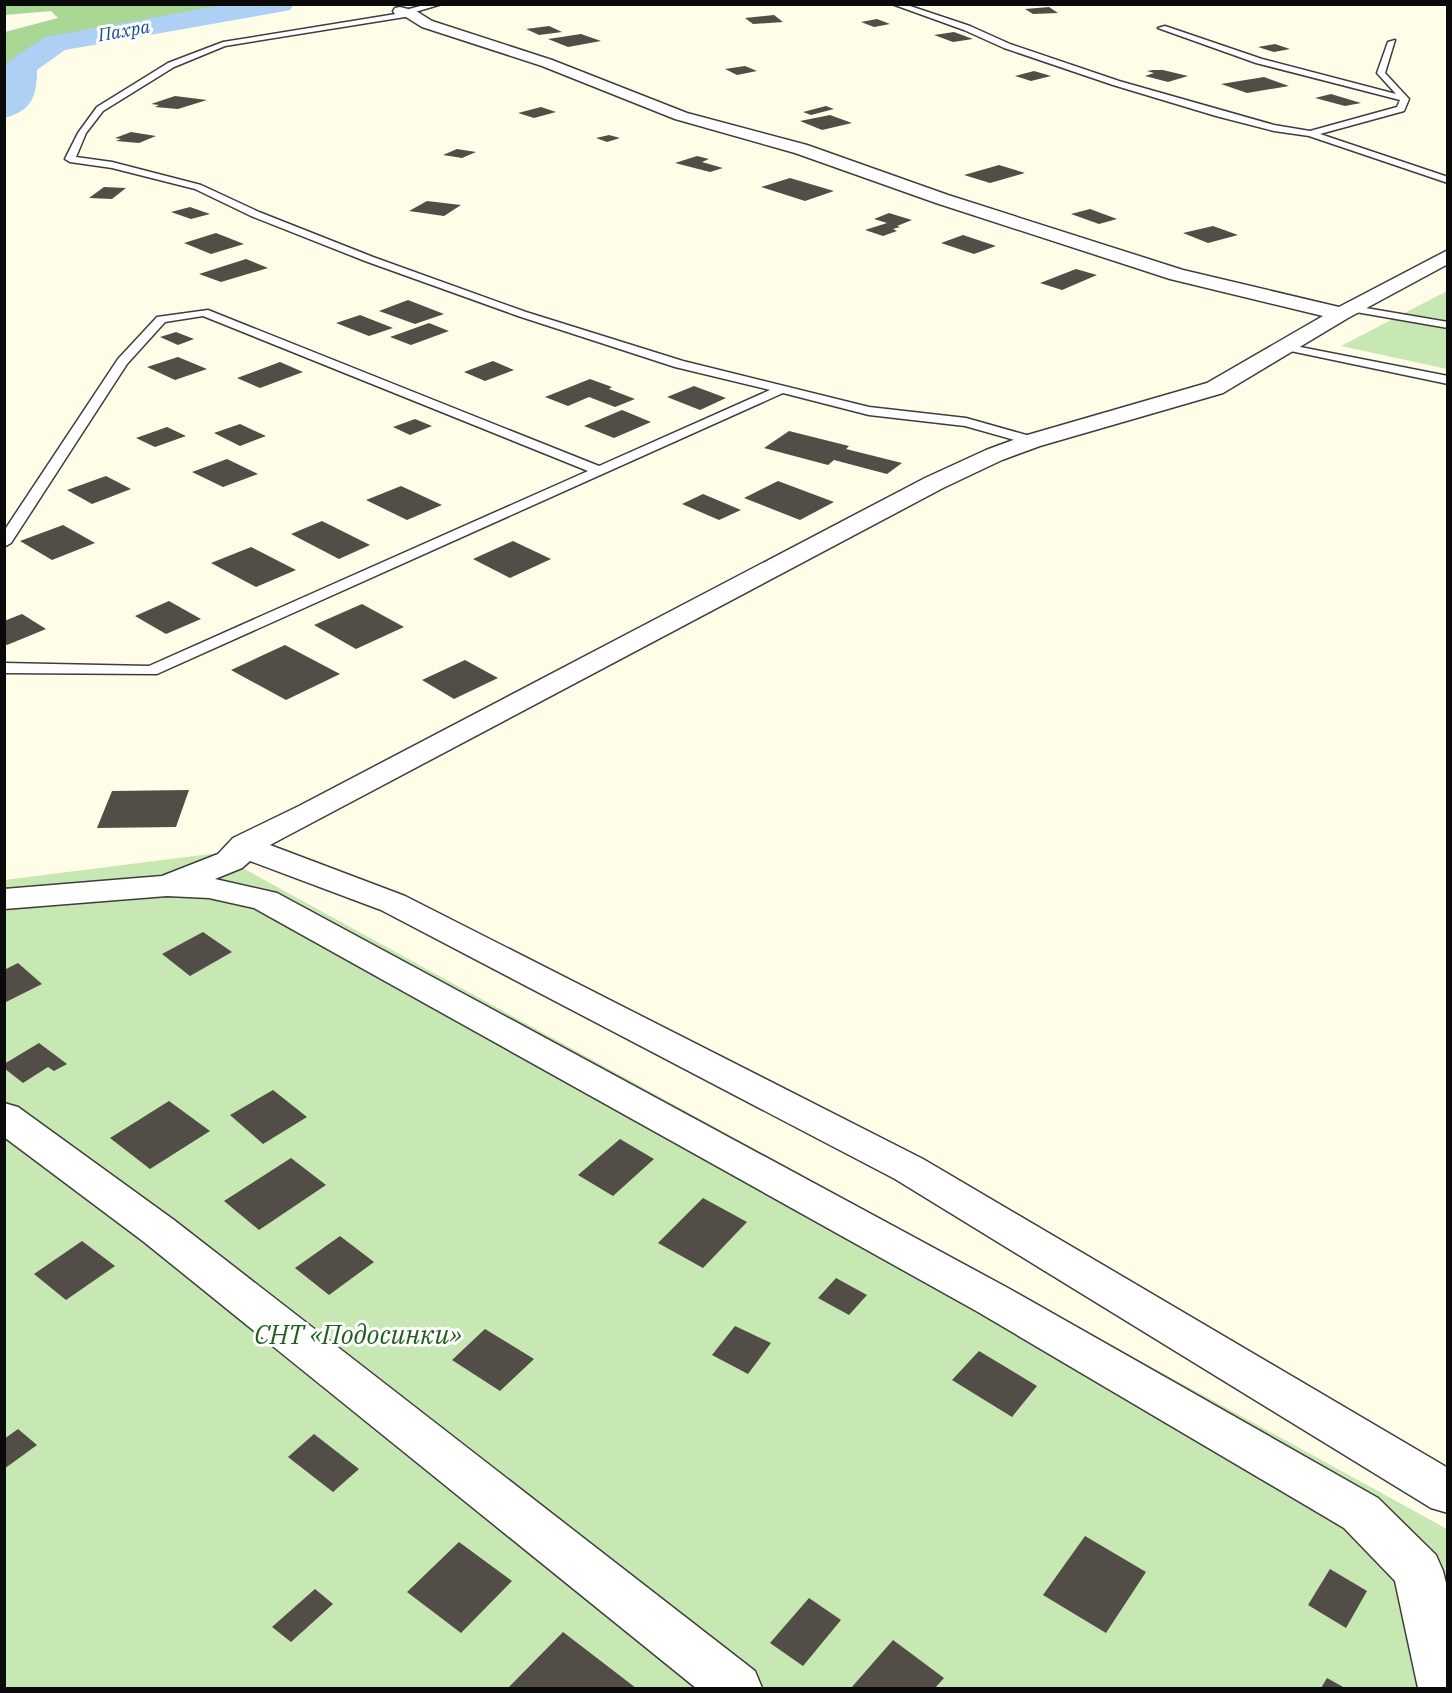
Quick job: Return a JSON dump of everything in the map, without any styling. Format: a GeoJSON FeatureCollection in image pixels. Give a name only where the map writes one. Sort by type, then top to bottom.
{"type":"FeatureCollection","features":[{"type":"Feature","properties":{"kind":"street"},"geometry":{"type":"LineString","coordinates":[[406,12],[427,24],[547,63],[681,116],[801,148],[942,200],[1177,276],[1348,312]]}},
{"type":"Feature","properties":{"kind":"street"},"geometry":{"type":"LineString","coordinates":[[167,886],[230,861],[246,848],[245,845],[310,813],[934,483],[994,455],[1032,441],[1215,388],[1448,256]]}},
{"type":"Feature","properties":{"kind":"street"},"geometry":{"type":"LineString","coordinates":[[246,848],[393,903],[909,1168],[1448,1493]]}},
{"type":"Feature","properties":{"kind":"street"},"geometry":{"type":"LineString","coordinates":[[4,899],[167,886],[209,888],[265,900],[589,1076],[993,1300],[1238,1440],[1361,1514],[1418,1571],[1444,1689]]}},
{"type":"Feature","properties":{"kind":"street"},"geometry":{"type":"LineString","coordinates":[[4,1117],[159,1231],[736,1689]]}},
{"type":"Feature","properties":{"kind":"lane"},"geometry":{"type":"LineString","coordinates":[[439,4],[412,11],[223,44],[171,65],[100,109],[82,133],[70,159],[112,165],[198,187],[276,222],[522,314],[679,364],[869,411],[966,422],[1032,441]]}},
{"type":"Feature","properties":{"kind":"lane"},"geometry":{"type":"LineString","coordinates":[[896,4],[967,28],[1007,46],[1116,83],[1219,114],[1274,128],[1310,134],[1391,159],[1448,180]]}},
{"type":"Feature","properties":{"kind":"lane"},"geometry":{"type":"LineString","coordinates":[[1162,28],[1259,61],[1405,99]]}},
{"type":"Feature","properties":{"kind":"lane"},"geometry":{"type":"LineString","coordinates":[[1392,42],[1382,73],[1405,99]]}},
{"type":"Feature","properties":{"kind":"lane"},"geometry":{"type":"LineString","coordinates":[[1310,134],[1401,109],[1405,99]]}},
{"type":"Feature","properties":{"kind":"lane"},"geometry":{"type":"LineString","coordinates":[[4,543],[122,362],[161,319],[204,312],[600,471]]}},
{"type":"Feature","properties":{"kind":"lane"},"geometry":{"type":"LineString","coordinates":[[1348,312],[1448,325]]}},
{"type":"Feature","properties":{"kind":"lane"},"geometry":{"type":"LineString","coordinates":[[1286,347],[1448,380]]}},
{"type":"Feature","properties":{"kind":"lane"},"geometry":{"type":"LineString","coordinates":[[4,668],[151,672],[782,389]]}},
{"type":"Feature","properties":{"kind":"green space"},"geometry":{"type":"Polygon","coordinates":[[[5,4],[256,5],[85,33],[41,47],[9,71],[5,83],[5,32],[58,18],[51,11],[5,15],[5,4]]]}},
{"type":"Feature","properties":{"kind":"green space"},"geometry":{"type":"Polygon","coordinates":[[[1447,291],[1447,369],[1341,346],[1447,291]]]}},
{"type":"Feature","properties":{"kind":"green space","name":"СНТ «Подосинки»"},"geometry":{"type":"Polygon","coordinates":[[[250,849],[230,861],[1447,1529],[1447,1688],[5,1688],[4,880],[250,849]]]}},
{"type":"Feature","properties":{"kind":"building"},"geometry":{"type":"Polygon","coordinates":[[[1049,7],[1058,13],[1033,14],[1025,9],[1049,7]]]}},
{"type":"Feature","properties":{"kind":"building"},"geometry":{"type":"Polygon","coordinates":[[[774,15],[783,22],[753,24],[745,18],[774,15]]]}},
{"type":"Feature","properties":{"kind":"building"},"geometry":{"type":"Polygon","coordinates":[[[877,19],[890,24],[874,27],[861,22],[877,19]]]}},
{"type":"Feature","properties":{"kind":"building"},"geometry":{"type":"Polygon","coordinates":[[[549,26],[562,32],[539,35],[526,29],[549,26]]]}},
{"type":"Feature","properties":{"kind":"building"},"geometry":{"type":"Polygon","coordinates":[[[954,32],[973,39],[953,42],[934,35],[954,32]]]}},
{"type":"Feature","properties":{"kind":"building"},"geometry":{"type":"Polygon","coordinates":[[[581,34],[601,41],[568,47],[548,39],[581,34]]]}},
{"type":"Feature","properties":{"kind":"building"},"geometry":{"type":"Polygon","coordinates":[[[1275,44],[1290,49],[1274,52],[1258,47],[1275,44]]]}},
{"type":"Feature","properties":{"kind":"building"},"geometry":{"type":"Polygon","coordinates":[[[745,66],[757,71],[737,75],[725,69],[745,66]]]}},
{"type":"Feature","properties":{"kind":"building"},"geometry":{"type":"Polygon","coordinates":[[[1034,71],[1051,76],[1031,81],[1015,76],[1034,71]]]}},
{"type":"Feature","properties":{"kind":"building"},"geometry":{"type":"Polygon","coordinates":[[[1147,71],[1188,76],[1168,82],[1145,76],[1154,73],[1147,71]]]}},
{"type":"Feature","properties":{"kind":"building"},"geometry":{"type":"Polygon","coordinates":[[[1264,77],[1289,86],[1247,93],[1221,84],[1264,77]]]}},
{"type":"Feature","properties":{"kind":"building"},"geometry":{"type":"Polygon","coordinates":[[[1331,94],[1361,103],[1345,106],[1315,98],[1331,94]]]}},
{"type":"Feature","properties":{"kind":"building"},"geometry":{"type":"Polygon","coordinates":[[[175,96],[207,100],[178,109],[155,107],[159,105],[151,104],[175,96]]]}},
{"type":"Feature","properties":{"kind":"building"},"geometry":{"type":"Polygon","coordinates":[[[826,106],[834,109],[811,115],[803,112],[826,106]]]}},
{"type":"Feature","properties":{"kind":"building"},"geometry":{"type":"Polygon","coordinates":[[[541,107],[556,112],[534,118],[518,113],[541,107]]]}},
{"type":"Feature","properties":{"kind":"building"},"geometry":{"type":"Polygon","coordinates":[[[830,115],[852,123],[822,130],[800,121],[830,115]]]}},
{"type":"Feature","properties":{"kind":"building"},"geometry":{"type":"Polygon","coordinates":[[[131,132],[156,136],[139,143],[116,141],[121,139],[115,138],[131,132]]]}},
{"type":"Feature","properties":{"kind":"building"},"geometry":{"type":"Polygon","coordinates":[[[609,135],[620,138],[607,142],[596,138],[609,135]]]}},
{"type":"Feature","properties":{"kind":"building"},"geometry":{"type":"Polygon","coordinates":[[[457,149],[476,152],[462,158],[443,155],[457,149]]]}},
{"type":"Feature","properties":{"kind":"building"},"geometry":{"type":"Polygon","coordinates":[[[697,156],[709,159],[702,162],[723,168],[710,172],[675,163],[697,156]]]}},
{"type":"Feature","properties":{"kind":"building"},"geometry":{"type":"Polygon","coordinates":[[[999,165],[1025,173],[990,183],[964,175],[999,165]]]}},
{"type":"Feature","properties":{"kind":"building"},"geometry":{"type":"Polygon","coordinates":[[[790,178],[834,191],[805,201],[761,187],[790,178]]]}},
{"type":"Feature","properties":{"kind":"building"},"geometry":{"type":"Polygon","coordinates":[[[104,187],[126,188],[112,199],[89,198],[104,187]]]}},
{"type":"Feature","properties":{"kind":"building"},"geometry":{"type":"Polygon","coordinates":[[[427,201],[461,205],[444,216],[409,211],[427,201]]]}},
{"type":"Feature","properties":{"kind":"building"},"geometry":{"type":"Polygon","coordinates":[[[190,207],[210,214],[191,219],[171,212],[190,207]]]}},
{"type":"Feature","properties":{"kind":"building"},"geometry":{"type":"Polygon","coordinates":[[[1090,209],[1117,219],[1099,224],[1071,214],[1090,209]]]}},
{"type":"Feature","properties":{"kind":"building"},"geometry":{"type":"Polygon","coordinates":[[[889,213],[912,220],[893,229],[897,231],[883,236],[865,230],[887,223],[874,219],[889,213]]]}},
{"type":"Feature","properties":{"kind":"building"},"geometry":{"type":"Polygon","coordinates":[[[1213,226],[1238,235],[1208,243],[1183,233],[1213,226]]]}},
{"type":"Feature","properties":{"kind":"building"},"geometry":{"type":"Polygon","coordinates":[[[216,233],[244,244],[211,254],[184,243],[216,233]]]}},
{"type":"Feature","properties":{"kind":"building"},"geometry":{"type":"Polygon","coordinates":[[[963,235],[996,246],[974,254],[941,243],[963,235]]]}},
{"type":"Feature","properties":{"kind":"building"},"geometry":{"type":"Polygon","coordinates":[[[246,259],[268,268],[221,282],[199,274],[246,259]]]}},
{"type":"Feature","properties":{"kind":"building"},"geometry":{"type":"Polygon","coordinates":[[[1076,269],[1097,275],[1062,290],[1040,283],[1076,269]]]}},
{"type":"Feature","properties":{"kind":"building"},"geometry":{"type":"Polygon","coordinates":[[[408,300],[444,314],[415,324],[379,311],[408,300]]]}},
{"type":"Feature","properties":{"kind":"building"},"geometry":{"type":"Polygon","coordinates":[[[360,315],[393,328],[369,336],[336,323],[360,315]]]}},
{"type":"Feature","properties":{"kind":"building"},"geometry":{"type":"Polygon","coordinates":[[[429,323],[449,331],[411,345],[390,337],[429,323]]]}},
{"type":"Feature","properties":{"kind":"building"},"geometry":{"type":"Polygon","coordinates":[[[176,332],[194,339],[178,345],[160,337],[176,332]]]}},
{"type":"Feature","properties":{"kind":"building"},"geometry":{"type":"Polygon","coordinates":[[[178,357],[207,369],[175,380],[147,367],[178,357]]]}},
{"type":"Feature","properties":{"kind":"building"},"geometry":{"type":"Polygon","coordinates":[[[493,361],[514,370],[485,381],[464,372],[493,361]]]}},
{"type":"Feature","properties":{"kind":"building"},"geometry":{"type":"Polygon","coordinates":[[[280,362],[303,372],[260,388],[237,378],[280,362]]]}},
{"type":"Feature","properties":{"kind":"building"},"geometry":{"type":"Polygon","coordinates":[[[590,379],[635,399],[615,407],[589,397],[568,406],[545,397],[590,379]]]}},
{"type":"Feature","properties":{"kind":"building"},"geometry":{"type":"Polygon","coordinates":[[[694,386],[726,398],[700,410],[667,397],[694,386]]]}},
{"type":"Feature","properties":{"kind":"building"},"geometry":{"type":"Polygon","coordinates":[[[622,410],[651,422],[614,438],[584,426],[622,410]]]}},
{"type":"Feature","properties":{"kind":"building"},"geometry":{"type":"Polygon","coordinates":[[[415,419],[432,426],[410,435],[393,427],[415,419]]]}},
{"type":"Feature","properties":{"kind":"building"},"geometry":{"type":"Polygon","coordinates":[[[240,424],[266,436],[240,446],[214,433],[240,424]]]}},
{"type":"Feature","properties":{"kind":"building"},"geometry":{"type":"Polygon","coordinates":[[[167,427],[186,436],[155,447],[136,438],[167,427]]]}},
{"type":"Feature","properties":{"kind":"building"},"geometry":{"type":"Polygon","coordinates":[[[789,431],[849,446],[846,449],[902,463],[887,474],[834,460],[828,465],[764,448],[789,431]]]}},
{"type":"Feature","properties":{"kind":"building"},"geometry":{"type":"Polygon","coordinates":[[[227,459],[258,474],[223,487],[192,472],[227,459]]]}},
{"type":"Feature","properties":{"kind":"building"},"geometry":{"type":"Polygon","coordinates":[[[106,476],[131,489],[92,504],[67,490],[106,476]]]}},
{"type":"Feature","properties":{"kind":"building"},"geometry":{"type":"Polygon","coordinates":[[[778,481],[834,502],[800,520],[744,498],[778,481]]]}},
{"type":"Feature","properties":{"kind":"building"},"geometry":{"type":"Polygon","coordinates":[[[401,486],[442,505],[407,520],[366,500],[401,486]]]}},
{"type":"Feature","properties":{"kind":"building"},"geometry":{"type":"Polygon","coordinates":[[[703,494],[741,510],[719,520],[682,504],[703,494]]]}},
{"type":"Feature","properties":{"kind":"building"},"geometry":{"type":"Polygon","coordinates":[[[322,521],[370,545],[339,559],[291,534],[322,521]]]}},
{"type":"Feature","properties":{"kind":"building"},"geometry":{"type":"Polygon","coordinates":[[[63,525],[95,543],[52,560],[20,541],[63,525]]]}},
{"type":"Feature","properties":{"kind":"building"},"geometry":{"type":"Polygon","coordinates":[[[513,541],[551,559],[510,578],[473,559],[513,541]]]}},
{"type":"Feature","properties":{"kind":"building"},"geometry":{"type":"Polygon","coordinates":[[[251,547],[296,570],[256,587],[211,563],[251,547]]]}},
{"type":"Feature","properties":{"kind":"building"},"geometry":{"type":"Polygon","coordinates":[[[169,601],[201,619],[166,634],[135,616],[169,601]]]}},
{"type":"Feature","properties":{"kind":"building"},"geometry":{"type":"Polygon","coordinates":[[[362,604],[404,627],[356,649],[314,625],[362,604]]]}},
{"type":"Feature","properties":{"kind":"building"},"geometry":{"type":"Polygon","coordinates":[[[22,614],[46,629],[7,645],[4,643],[4,621],[22,614]]]}},
{"type":"Feature","properties":{"kind":"building"},"geometry":{"type":"Polygon","coordinates":[[[285,645],[340,674],[286,700],[231,670],[285,645]]]}},
{"type":"Feature","properties":{"kind":"building"},"geometry":{"type":"Polygon","coordinates":[[[465,660],[498,678],[454,699],[422,680],[465,660]]]}},
{"type":"Feature","properties":{"kind":"building"},"geometry":{"type":"Polygon","coordinates":[[[189,790],[176,827],[97,828],[112,791],[189,790]]]}},
{"type":"Feature","properties":{"kind":"building"},"geometry":{"type":"Polygon","coordinates":[[[203,932],[232,952],[190,976],[162,954],[203,932]]]}},
{"type":"Feature","properties":{"kind":"building"},"geometry":{"type":"Polygon","coordinates":[[[18,963],[42,984],[4,1003],[4,970],[18,963]]]}},
{"type":"Feature","properties":{"kind":"building"},"geometry":{"type":"Polygon","coordinates":[[[39,1043],[67,1064],[54,1071],[48,1067],[23,1083],[4,1068],[4,1064],[39,1043]]]}},
{"type":"Feature","properties":{"kind":"building"},"geometry":{"type":"Polygon","coordinates":[[[273,1090],[307,1117],[263,1144],[230,1115],[273,1090]]]}},
{"type":"Feature","properties":{"kind":"building"},"geometry":{"type":"Polygon","coordinates":[[[169,1101],[210,1131],[150,1169],[110,1138],[169,1101]]]}},
{"type":"Feature","properties":{"kind":"building"},"geometry":{"type":"Polygon","coordinates":[[[620,1139],[654,1159],[613,1196],[578,1175],[620,1139]]]}},
{"type":"Feature","properties":{"kind":"building"},"geometry":{"type":"Polygon","coordinates":[[[291,1158],[326,1185],[259,1230],[224,1201],[291,1158]]]}},
{"type":"Feature","properties":{"kind":"building"},"geometry":{"type":"Polygon","coordinates":[[[703,1198],[747,1222],[703,1268],[658,1243],[703,1198]]]}},
{"type":"Feature","properties":{"kind":"building"},"geometry":{"type":"Polygon","coordinates":[[[340,1236],[374,1262],[329,1295],[295,1268],[340,1236]]]}},
{"type":"Feature","properties":{"kind":"building"},"geometry":{"type":"Polygon","coordinates":[[[82,1241],[115,1266],[66,1300],[34,1274],[82,1241]]]}},
{"type":"Feature","properties":{"kind":"building"},"geometry":{"type":"Polygon","coordinates":[[[836,1278],[867,1295],[849,1315],[818,1298],[836,1278]]]}},
{"type":"Feature","properties":{"kind":"building"},"geometry":{"type":"Polygon","coordinates":[[[735,1326],[771,1343],[748,1374],[712,1355],[735,1326]]]}},
{"type":"Feature","properties":{"kind":"building"},"geometry":{"type":"Polygon","coordinates":[[[485,1329],[534,1359],[500,1391],[452,1360],[485,1329]]]}},
{"type":"Feature","properties":{"kind":"building"},"geometry":{"type":"Polygon","coordinates":[[[979,1351],[1037,1386],[1012,1417],[952,1380],[979,1351]]]}},
{"type":"Feature","properties":{"kind":"building"},"geometry":{"type":"Polygon","coordinates":[[[18,1429],[37,1445],[4,1469],[4,1439],[18,1429]]]}},
{"type":"Feature","properties":{"kind":"building"},"geometry":{"type":"Polygon","coordinates":[[[314,1434],[359,1469],[333,1492],[288,1457],[314,1434]]]}},
{"type":"Feature","properties":{"kind":"building"},"geometry":{"type":"Polygon","coordinates":[[[1085,1536],[1146,1572],[1106,1633],[1043,1595],[1085,1536]]]}},
{"type":"Feature","properties":{"kind":"building"},"geometry":{"type":"Polygon","coordinates":[[[459,1542],[512,1581],[461,1633],[407,1592],[459,1542]]]}},
{"type":"Feature","properties":{"kind":"building"},"geometry":{"type":"Polygon","coordinates":[[[1330,1569],[1367,1591],[1346,1628],[1308,1605],[1330,1569]]]}},
{"type":"Feature","properties":{"kind":"building"},"geometry":{"type":"Polygon","coordinates":[[[315,1589],[333,1604],[291,1642],[272,1627],[315,1589]]]}},
{"type":"Feature","properties":{"kind":"building"},"geometry":{"type":"Polygon","coordinates":[[[809,1598],[841,1620],[803,1666],[770,1643],[809,1598]]]}},
{"type":"Feature","properties":{"kind":"building"},"geometry":{"type":"Polygon","coordinates":[[[563,1632],[636,1688],[508,1688],[563,1632]]]}},
{"type":"Feature","properties":{"kind":"building"},"geometry":{"type":"Polygon","coordinates":[[[893,1640],[944,1678],[935,1688],[851,1688],[893,1640]]]}},
{"type":"Feature","properties":{"kind":"building"},"geometry":{"type":"Polygon","coordinates":[[[1327,1678],[1345,1688],[1321,1688],[1327,1678]]]}},
{"type":"Feature","properties":{"kind":"waterway","name":"Пахра"},"geometry":{"type":"LineString","coordinates":[[4,108],[21,93],[21,67],[56,43],[280,4]]}}]}
